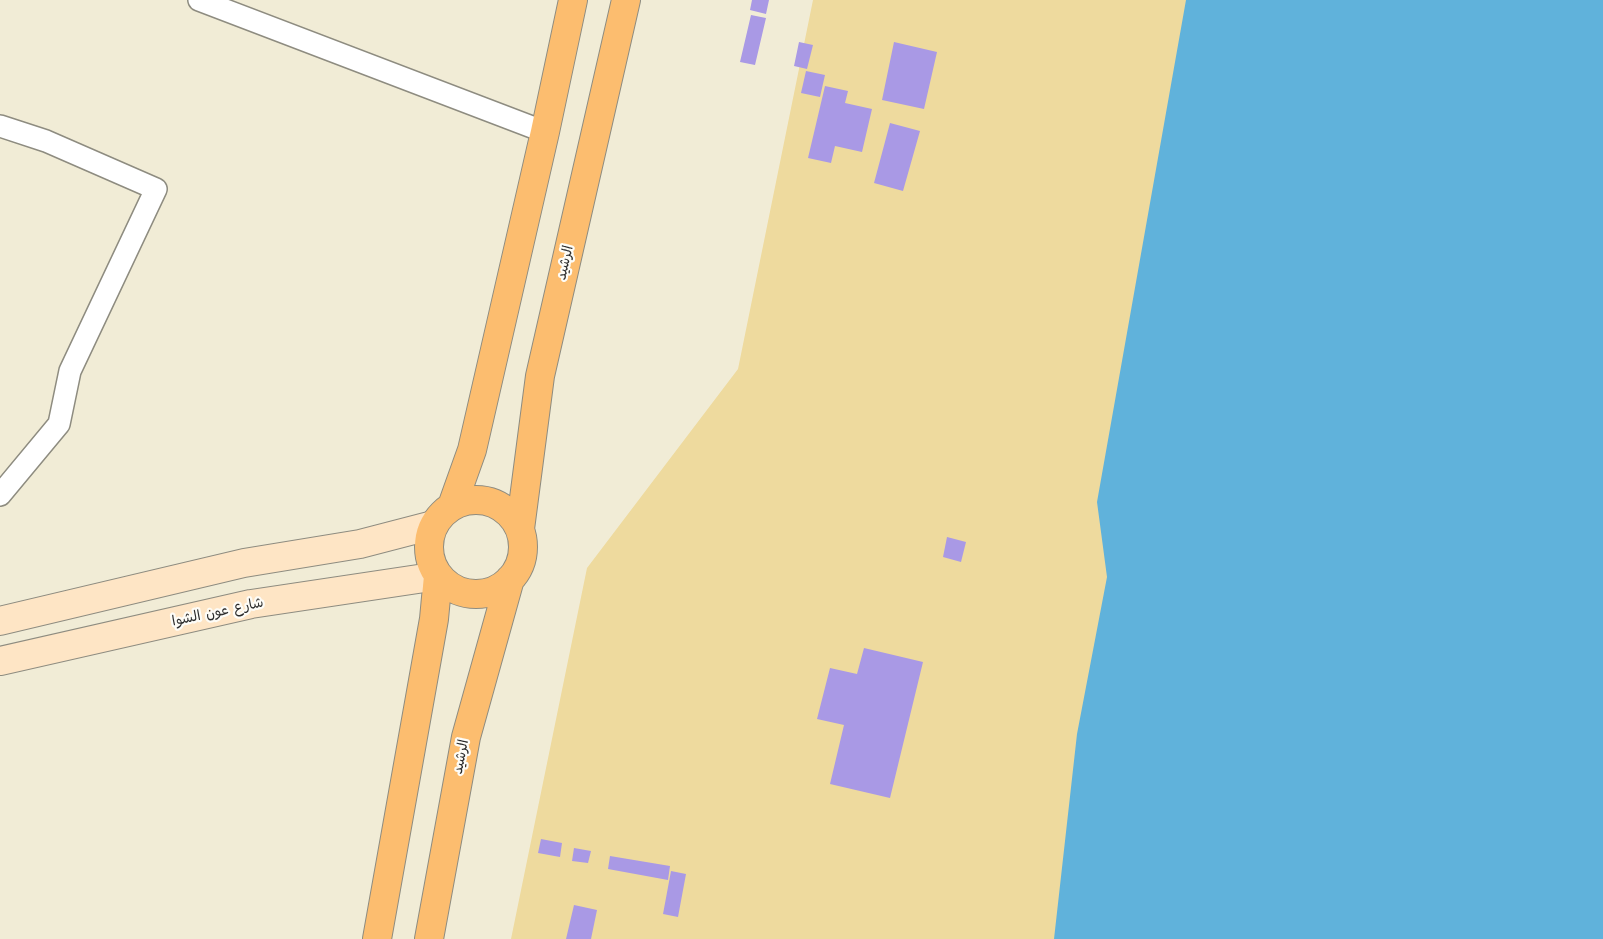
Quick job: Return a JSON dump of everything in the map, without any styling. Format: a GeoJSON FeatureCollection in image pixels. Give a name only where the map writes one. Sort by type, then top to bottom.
{"type":"FeatureCollection","features":[{"type":"Feature","properties":{"kind":"main road"},"geometry":{"type":"LineString","coordinates":[[452,506],[472,450],[545,132],[573,0]]}},
{"type":"Feature","properties":{"kind":"main road","name":"الرشيد"},"geometry":{"type":"LineString","coordinates":[[520,529],[540,376],[626,0]]}},
{"type":"Feature","properties":{"kind":"main road"},"geometry":{"type":"LineString","coordinates":[[478,499],[491,502],[503,508],[513,517],[520,529],[523,542],[522,556],[518,568],[500,588],[487,593],[473,594],[460,592],[448,586],[438,576],[431,564],[428,552],[429,538],[433,525],[441,514],[452,506],[478,499]]}},
{"type":"Feature","properties":{"kind":"main road"},"geometry":{"type":"LineString","coordinates":[[0,621],[244,563],[360,544],[433,525]]}},
{"type":"Feature","properties":{"kind":"main road"},"geometry":{"type":"LineString","coordinates":[[377,939],[434,619],[438,576]]}},
{"type":"Feature","properties":{"kind":"main road","name":"شارع عون الشوا"},"geometry":{"type":"LineString","coordinates":[[0,661],[251,604],[438,576]]}},
{"type":"Feature","properties":{"kind":"main road","name":"الرشيد"},"geometry":{"type":"LineString","coordinates":[[428,939],[466,737],[510,579]]}},
{"type":"Feature","properties":{"kind":"street"},"geometry":{"type":"LineString","coordinates":[[199,0],[545,132]]}},
{"type":"Feature","properties":{"kind":"street"},"geometry":{"type":"LineString","coordinates":[[0,126],[46,141],[156,189],[70,371],[60,424],[0,495]]}},
{"type":"Feature","properties":{"kind":"sand"},"geometry":{"type":"Polygon","coordinates":[[[813,0],[1348,0],[1217,939],[511,939],[587,568],[738,369],[813,0]]]}},
{"type":"Feature","properties":{"kind":"water"},"geometry":{"type":"Polygon","coordinates":[[[1186,0],[1603,0],[1603,939],[1054,939],[1077,734],[1107,577],[1097,502],[1186,0]]]}},
{"type":"Feature","properties":{"kind":"building"},"geometry":{"type":"Polygon","coordinates":[[[752,0],[769,0],[766,14],[750,10],[752,0]]]}},
{"type":"Feature","properties":{"kind":"building"},"geometry":{"type":"Polygon","coordinates":[[[751,15],[766,18],[755,65],[740,62],[751,15]]]}},
{"type":"Feature","properties":{"kind":"building"},"geometry":{"type":"Polygon","coordinates":[[[799,42],[813,45],[807,69],[794,66],[799,42]]]}},
{"type":"Feature","properties":{"kind":"building"},"geometry":{"type":"Polygon","coordinates":[[[894,42],[937,52],[924,109],[882,100],[894,42]]]}},
{"type":"Feature","properties":{"kind":"building"},"geometry":{"type":"Polygon","coordinates":[[[806,71],[825,75],[820,97],[801,93],[806,71]]]}},
{"type":"Feature","properties":{"kind":"building"},"geometry":{"type":"Polygon","coordinates":[[[825,86],[848,91],[845,103],[872,109],[862,152],[835,146],[831,163],[808,158],[825,86]]]}},
{"type":"Feature","properties":{"kind":"building"},"geometry":{"type":"Polygon","coordinates":[[[890,123],[920,131],[903,191],[874,183],[890,123]]]}},
{"type":"Feature","properties":{"kind":"building"},"geometry":{"type":"Polygon","coordinates":[[[947,537],[966,542],[961,562],[943,557],[947,537]]]}},
{"type":"Feature","properties":{"kind":"building"},"geometry":{"type":"Polygon","coordinates":[[[864,648],[923,662],[890,798],[830,784],[844,725],[817,719],[830,668],[857,674],[864,648]]]}},
{"type":"Feature","properties":{"kind":"building"},"geometry":{"type":"Polygon","coordinates":[[[541,839],[562,843],[560,857],[538,853],[541,839]]]}},
{"type":"Feature","properties":{"kind":"building"},"geometry":{"type":"Polygon","coordinates":[[[574,848],[591,851],[588,863],[572,861],[574,848]]]}},
{"type":"Feature","properties":{"kind":"building"},"geometry":{"type":"Polygon","coordinates":[[[610,856],[670,866],[668,880],[608,869],[610,856]]]}},
{"type":"Feature","properties":{"kind":"building"},"geometry":{"type":"Polygon","coordinates":[[[671,871],[686,874],[678,917],[663,914],[671,871]]]}},
{"type":"Feature","properties":{"kind":"building"},"geometry":{"type":"Polygon","coordinates":[[[574,905],[597,910],[591,939],[566,939],[574,905]]]}}]}
